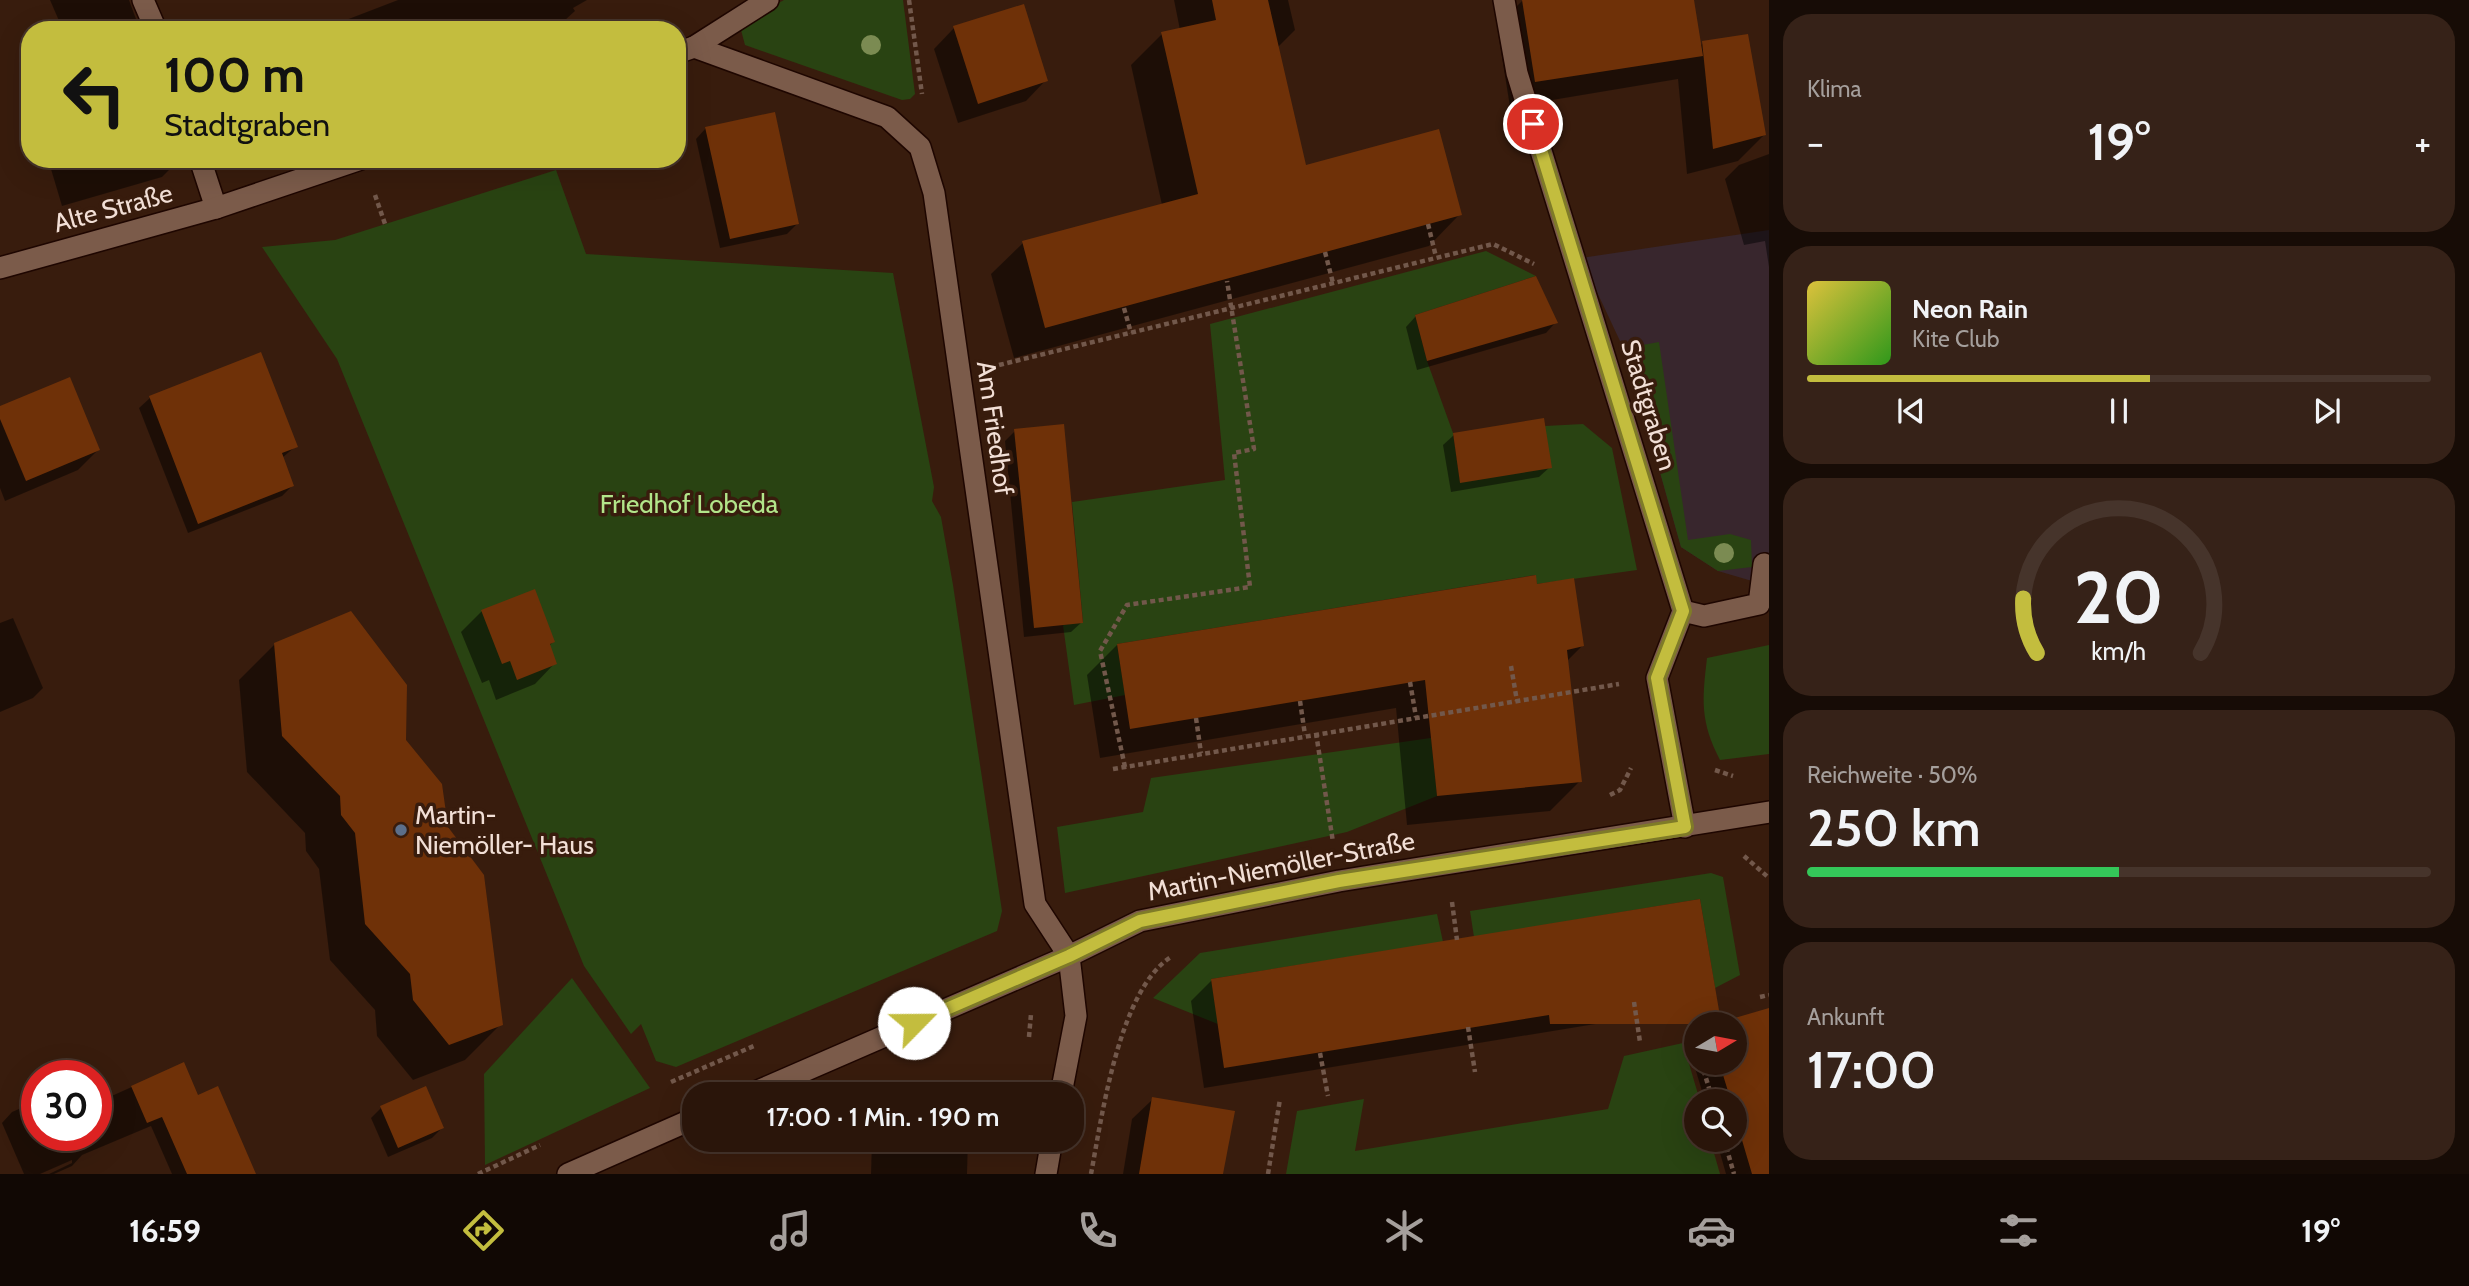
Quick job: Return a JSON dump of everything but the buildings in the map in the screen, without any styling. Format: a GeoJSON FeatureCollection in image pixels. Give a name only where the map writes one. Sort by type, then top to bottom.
{"type":"FeatureCollection","features":[{"type":"Feature","properties":{"kind":"street"},"geometry":{"type":"LineString","coordinates":[[143,0],[152,21]]}},
{"type":"Feature","properties":{"kind":"street"},"geometry":{"type":"LineString","coordinates":[[686,50],[768,0]]}},
{"type":"Feature","properties":{"kind":"street","name":"Stadtgraben"},"geometry":{"type":"LineString","coordinates":[[1504,0],[1517,73],[1683,611]]}},
{"type":"Feature","properties":{"kind":"street","name":"Am Friedhof"},"geometry":{"type":"LineString","coordinates":[[686,50],[887,117],[920,148],[934,193],[1035,904],[1069,956]]}},
{"type":"Feature","properties":{"kind":"street"},"geometry":{"type":"LineString","coordinates":[[203,168],[216,208]]}},
{"type":"Feature","properties":{"kind":"street","name":"Alte Straße"},"geometry":{"type":"LineString","coordinates":[[0,268],[216,208],[334,168]]}},
{"type":"Feature","properties":{"kind":"street"},"geometry":{"type":"LineString","coordinates":[[1685,827],[1657,678],[1683,611],[1704,616],[1759,604],[1764,564]]}},
{"type":"Feature","properties":{"kind":"street","name":"Martin-Niemöller-Straße"},"geometry":{"type":"LineString","coordinates":[[779,1082],[1069,956],[1140,921],[1339,881],[1769,812]]}},
{"type":"Feature","properties":{"kind":"street"},"geometry":{"type":"LineString","coordinates":[[1063,1082],[1076,1016],[1069,956]]}},
{"type":"Feature","properties":{"kind":"street"},"geometry":{"type":"LineString","coordinates":[[568,1174],[682,1124]]}},
{"type":"Feature","properties":{"kind":"street"},"geometry":{"type":"LineString","coordinates":[[1046,1174],[1050,1152]]}},
{"type":"Feature","properties":{"kind":"path"},"geometry":{"type":"LineString","coordinates":[[909,0],[922,94],[920,148]]}},
{"type":"Feature","properties":{"kind":"path"},"geometry":{"type":"LineString","coordinates":[[1428,224],[1436,257]]}},
{"type":"Feature","properties":{"kind":"path"},"geometry":{"type":"LineString","coordinates":[[960,375],[1493,244],[1534,264],[1572,253]]}},
{"type":"Feature","properties":{"kind":"path"},"geometry":{"type":"LineString","coordinates":[[1325,252],[1333,283]]}},
{"type":"Feature","properties":{"kind":"path"},"geometry":{"type":"LineString","coordinates":[[1125,767],[1100,651],[1127,605],[1250,587],[1234,453],[1254,449],[1227,281]]}},
{"type":"Feature","properties":{"kind":"path"},"geometry":{"type":"LineString","coordinates":[[1124,308],[1130,332]]}},
{"type":"Feature","properties":{"kind":"path"},"geometry":{"type":"LineString","coordinates":[[1511,666],[1517,701]]}},
{"type":"Feature","properties":{"kind":"path"},"geometry":{"type":"LineString","coordinates":[[1113,769],[1657,678]]}},
{"type":"Feature","properties":{"kind":"path"},"geometry":{"type":"LineString","coordinates":[[1410,682],[1416,717]]}},
{"type":"Feature","properties":{"kind":"path"},"geometry":{"type":"LineString","coordinates":[[1300,701],[1306,735]]}},
{"type":"Feature","properties":{"kind":"path"},"geometry":{"type":"LineString","coordinates":[[1196,718],[1201,753]]}},
{"type":"Feature","properties":{"kind":"path"},"geometry":{"type":"LineString","coordinates":[[1316,733],[1339,881]]}},
{"type":"Feature","properties":{"kind":"path"},"geometry":{"type":"LineString","coordinates":[[1713,769],[1742,778]]}},
{"type":"Feature","properties":{"kind":"path"},"geometry":{"type":"LineString","coordinates":[[1737,857],[1757,853]]}},
{"type":"Feature","properties":{"kind":"path"},"geometry":{"type":"LineString","coordinates":[[1744,856],[1769,878]]}},
{"type":"Feature","properties":{"kind":"path"},"geometry":{"type":"LineString","coordinates":[[1438,905],[1465,901]]}},
{"type":"Feature","properties":{"kind":"path"},"geometry":{"type":"LineString","coordinates":[[1091,1174],[1110,1078],[1133,1005],[1160,964],[1180,951]]}},
{"type":"Feature","properties":{"kind":"path"},"geometry":{"type":"LineString","coordinates":[[1760,997],[1769,995]]}},
{"type":"Feature","properties":{"kind":"path"},"geometry":{"type":"LineString","coordinates":[[1634,1002],[1640,1042]]}},
{"type":"Feature","properties":{"kind":"path"},"geometry":{"type":"LineString","coordinates":[[1468,1027],[1475,1072]]}},
{"type":"Feature","properties":{"kind":"path"},"geometry":{"type":"LineString","coordinates":[[1320,1053],[1328,1096]]}},
{"type":"Feature","properties":{"kind":"path"},"geometry":{"type":"LineString","coordinates":[[1268,1174],[1280,1099]]}},
{"type":"Feature","properties":{"kind":"path"},"geometry":{"type":"LineString","coordinates":[[1728,1152],[1734,1174]]}},
{"type":"Feature","properties":{"kind":"shaded area"},"geometry":{"type":"Polygon","coordinates":[[[1769,230],[1769,586],[1718,571],[1681,547],[1628,358],[1581,258],[1769,230]]]}},
{"type":"Feature","properties":{"kind":"green space"},"geometry":{"type":"Polygon","coordinates":[[[784,0],[903,0],[915,94],[910,99],[902,100],[745,45],[741,30],[747,20],[784,0]]]}},
{"type":"Feature","properties":{"kind":"green space","name":"Friedhof Lobeda"},"geometry":{"type":"Polygon","coordinates":[[[556,170],[586,254],[893,273],[934,487],[932,501],[941,517],[953,585],[1002,911],[997,931],[676,1067],[656,1061],[641,1024],[631,1034],[584,966],[337,359],[262,247],[335,240],[556,170]]]}},
{"type":"Feature","properties":{"kind":"green space"},"geometry":{"type":"Polygon","coordinates":[[[1486,251],[1536,276],[1415,315],[1427,361],[1453,433],[1460,482],[1545,426],[1583,424],[1612,448],[1637,570],[1537,584],[1535,575],[1117,644],[1125,695],[1074,705],[1063,625],[1083,622],[1072,502],[1225,480],[1210,324],[1486,251]]]}},
{"type":"Feature","properties":{"kind":"green space"},"geometry":{"type":"Polygon","coordinates":[[[1659,342],[1688,540],[1730,534],[1751,540],[1752,567],[1718,571],[1681,547],[1628,358],[1637,346],[1659,342]]]}},
{"type":"Feature","properties":{"kind":"green space"},"geometry":{"type":"Polygon","coordinates":[[[1769,645],[1769,754],[1720,760],[1709,734],[1704,710],[1707,658],[1769,645]]]}},
{"type":"Feature","properties":{"kind":"green space"},"geometry":{"type":"Polygon","coordinates":[[[1431,738],[1437,796],[1347,832],[1065,893],[1057,827],[1143,812],[1151,778],[1431,738]]]}},
{"type":"Feature","properties":{"kind":"green space"},"geometry":{"type":"Polygon","coordinates":[[[1711,873],[1723,877],[1740,975],[1715,988],[1700,899],[1474,937],[1470,911],[1711,873]]]}},
{"type":"Feature","properties":{"kind":"green space"},"geometry":{"type":"Polygon","coordinates":[[[1437,914],[1443,942],[1211,979],[1218,1024],[1153,998],[1200,953],[1437,914]]]}},
{"type":"Feature","properties":{"kind":"green space"},"geometry":{"type":"Polygon","coordinates":[[[572,978],[650,1088],[485,1165],[484,1074],[572,978]]]}},
{"type":"Feature","properties":{"kind":"green space"},"geometry":{"type":"Polygon","coordinates":[[[1683,1043],[1684,1075],[1692,1075],[1696,1089],[1684,1089],[1684,1152],[1714,1152],[1720,1174],[1286,1174],[1297,1111],[1364,1099],[1355,1151],[1608,1109],[1624,1056],[1683,1043]]]}},
{"type":"Feature","properties":{"kind":"place","name":"Martin- Niemöller- Haus"},"geometry":{"type":"Point","coordinates":[401,830]}},
{"type":"Feature","properties":{"kind":"route"},"geometry":{"type":"LineString","coordinates":[[914,1023],[1069,956],[1140,921],[1339,881],[1685,827],[1657,678],[1683,611],[1533,124]]}}]}
